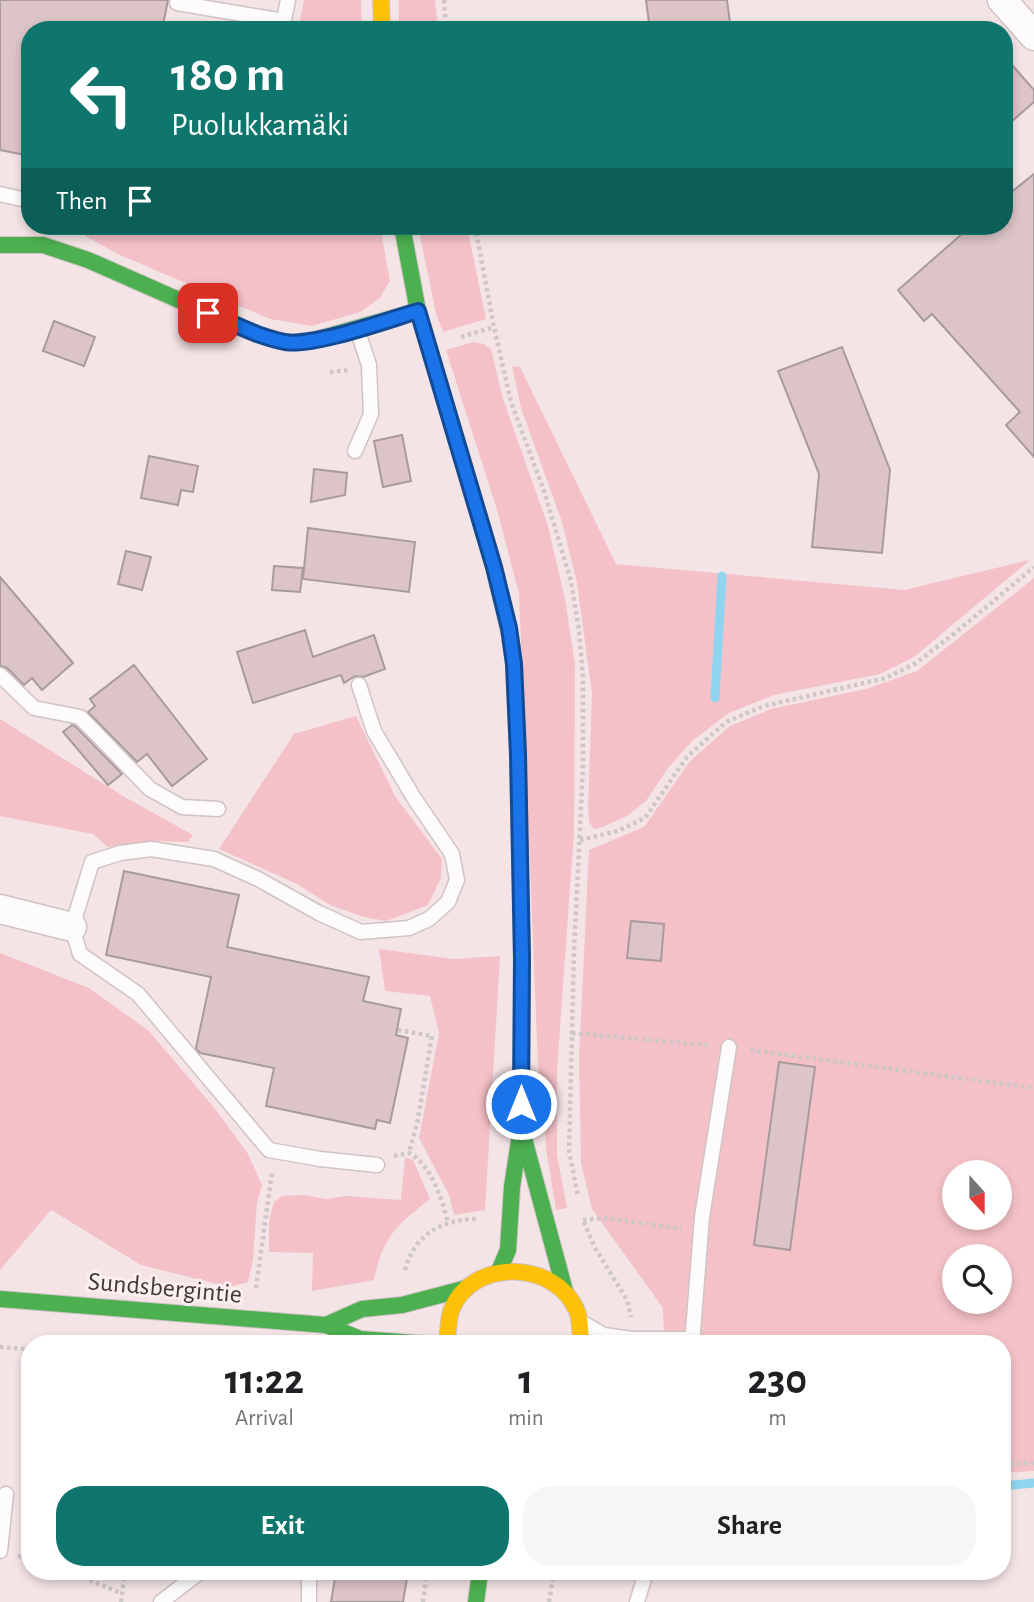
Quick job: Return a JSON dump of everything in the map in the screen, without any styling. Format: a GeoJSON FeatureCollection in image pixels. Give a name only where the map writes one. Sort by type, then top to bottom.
{"type":"FeatureCollection","features":[{"type":"Feature","properties":{"kind":"street"},"geometry":{"type":"LineString","coordinates":[[381,0],[382,21]]}},
{"type":"Feature","properties":{"kind":"street"},"geometry":{"type":"LineString","coordinates":[[1002,0],[1034,36]]}},
{"type":"Feature","properties":{"kind":"street"},"geometry":{"type":"LineString","coordinates":[[404,235],[418,311],[494,567],[509,628],[514,664],[522,957],[521,1128],[512,1186],[508,1250],[499,1270]]}},
{"type":"Feature","properties":{"kind":"street"},"geometry":{"type":"LineString","coordinates":[[0,244],[43,245],[88,260],[256,334],[288,343],[315,340],[418,311]]}},
{"type":"Feature","properties":{"kind":"street"},"geometry":{"type":"LineString","coordinates":[[0,909],[72,927]]}},
{"type":"Feature","properties":{"kind":"street"},"geometry":{"type":"LineString","coordinates":[[521,1128],[538,1181],[565,1291],[581,1321],[581,1335]]}},
{"type":"Feature","properties":{"kind":"street"},"geometry":{"type":"LineString","coordinates":[[447,1335],[451,1313],[467,1288],[481,1277],[499,1270],[523,1269],[546,1276],[565,1291]]}},
{"type":"Feature","properties":{"kind":"street","name":"Sundsbergintie"},"geometry":{"type":"LineString","coordinates":[[327,1325],[362,1309],[402,1305],[467,1288]]}},
{"type":"Feature","properties":{"kind":"street","name":"Sundsbergintie"},"geometry":{"type":"LineString","coordinates":[[0,1299],[327,1325],[351,1335]]}},
{"type":"Feature","properties":{"kind":"street"},"geometry":{"type":"LineString","coordinates":[[476,1602],[479,1580]]}},
{"type":"Feature","properties":{"kind":"lane"},"geometry":{"type":"LineString","coordinates":[[284,21],[288,0]]}},
{"type":"Feature","properties":{"kind":"lane"},"geometry":{"type":"LineString","coordinates":[[177,3],[264,21]]}},
{"type":"Feature","properties":{"kind":"lane"},"geometry":{"type":"LineString","coordinates":[[0,194],[21,199]]}},
{"type":"Feature","properties":{"kind":"lane"},"geometry":{"type":"LineString","coordinates":[[355,452],[371,414],[369,365],[357,329]]}},
{"type":"Feature","properties":{"kind":"lane"},"geometry":{"type":"LineString","coordinates":[[0,675],[34,708],[80,717],[150,789],[182,807],[218,809]]}},
{"type":"Feature","properties":{"kind":"lane"},"geometry":{"type":"LineString","coordinates":[[359,685],[374,731],[414,798],[452,854],[457,880],[448,902],[429,919],[409,928],[361,932],[214,859],[151,849],[120,853],[92,862],[72,927],[80,954],[138,994],[270,1150],[377,1165]]}},
{"type":"Feature","properties":{"kind":"lane"},"geometry":{"type":"LineString","coordinates":[[693,1335],[702,1217],[729,1047]]}},
{"type":"Feature","properties":{"kind":"lane"},"geometry":{"type":"LineString","coordinates":[[581,1321],[604,1335]]}},
{"type":"Feature","properties":{"kind":"lane"},"geometry":{"type":"LineString","coordinates":[[0,1551],[6,1494]]}},
{"type":"Feature","properties":{"kind":"lane"},"geometry":{"type":"LineString","coordinates":[[161,1602],[190,1580]]}},
{"type":"Feature","properties":{"kind":"lane"},"geometry":{"type":"LineString","coordinates":[[309,1580],[309,1602]]}},
{"type":"Feature","properties":{"kind":"lane"},"geometry":{"type":"LineString","coordinates":[[637,1602],[644,1580]]}},
{"type":"Feature","properties":{"kind":"path"},"geometry":{"type":"LineString","coordinates":[[444,0],[445,21]]}},
{"type":"Feature","properties":{"kind":"path"},"geometry":{"type":"LineString","coordinates":[[477,235],[512,402],[544,491],[571,581],[579,630],[583,677],[580,840],[569,1151],[583,1220],[595,1248],[627,1300],[633,1325]]}},
{"type":"Feature","properties":{"kind":"path"},"geometry":{"type":"LineString","coordinates":[[580,840],[618,831],[645,818],[687,757],[726,722],[764,706],[886,678],[916,663],[1034,567]]}},
{"type":"Feature","properties":{"kind":"path"},"geometry":{"type":"LineString","coordinates":[[398,1030],[432,1036],[409,1153]]}},
{"type":"Feature","properties":{"kind":"path"},"geometry":{"type":"LineString","coordinates":[[572,1033],[729,1047],[1034,1088]]}},
{"type":"Feature","properties":{"kind":"path"},"geometry":{"type":"LineString","coordinates":[[255,1296],[275,1151]]}},
{"type":"Feature","properties":{"kind":"path"},"geometry":{"type":"LineString","coordinates":[[377,1165],[389,1157],[409,1153],[422,1160],[443,1203],[448,1222]]}},
{"type":"Feature","properties":{"kind":"path"},"geometry":{"type":"LineString","coordinates":[[0,1347],[21,1348]]}},
{"type":"Feature","properties":{"kind":"path"},"geometry":{"type":"LineString","coordinates":[[1011,1464],[1034,1463]]}},
{"type":"Feature","properties":{"kind":"path"},"geometry":{"type":"LineString","coordinates":[[89,1580],[121,1593]]}},
{"type":"Feature","properties":{"kind":"path"},"geometry":{"type":"LineString","coordinates":[[121,1602],[123,1580]]}},
{"type":"Feature","properties":{"kind":"path"},"geometry":{"type":"LineString","coordinates":[[423,1602],[426,1580]]}},
{"type":"Feature","properties":{"kind":"path"},"geometry":{"type":"LineString","coordinates":[[550,1602],[553,1580]]}},
{"type":"Feature","properties":{"kind":"shaded area"},"geometry":{"type":"Polygon","coordinates":[[[304,0],[361,0],[362,21],[300,21],[304,0]]]}},
{"type":"Feature","properties":{"kind":"shaded area"},"geometry":{"type":"Polygon","coordinates":[[[399,0],[435,0],[437,21],[399,21],[399,0]]]}},
{"type":"Feature","properties":{"kind":"shaded area"},"geometry":{"type":"Polygon","coordinates":[[[382,235],[390,281],[380,298],[360,312],[312,326],[270,319],[120,255],[85,236],[382,235]]]}},
{"type":"Feature","properties":{"kind":"shaded area"},"geometry":{"type":"Polygon","coordinates":[[[420,235],[469,235],[486,319],[443,332],[436,314],[420,235]]]}},
{"type":"Feature","properties":{"kind":"shaded area"},"geometry":{"type":"Polygon","coordinates":[[[474,342],[491,349],[503,399],[548,526],[565,599],[575,665],[574,832],[557,1070],[557,1155],[567,1208],[556,1210],[547,1155],[538,1065],[519,594],[498,513],[446,350],[474,342]]]}},
{"type":"Feature","properties":{"kind":"shaded area"},"geometry":{"type":"Polygon","coordinates":[[[512,366],[520,367],[616,564],[904,590],[1030,560],[914,657],[880,674],[774,695],[729,713],[692,741],[668,768],[646,801],[627,816],[594,829],[589,822],[588,809],[592,694],[577,583],[562,522],[521,408],[512,366]]]}},
{"type":"Feature","properties":{"kind":"shaded area"},"geometry":{"type":"Polygon","coordinates":[[[1034,578],[1034,1471],[1011,1472],[1011,1335],[664,1335],[663,1308],[592,1209],[581,1163],[579,1056],[589,850],[644,827],[690,761],[730,726],[771,709],[866,689],[917,671],[1034,578]]]}},
{"type":"Feature","properties":{"kind":"shaded area"},"geometry":{"type":"Polygon","coordinates":[[[356,716],[395,796],[442,859],[441,878],[428,905],[386,921],[364,917],[330,905],[297,884],[219,849],[294,734],[356,716]]]}},
{"type":"Feature","properties":{"kind":"shaded area"},"geometry":{"type":"Polygon","coordinates":[[[0,719],[123,796],[193,835],[188,842],[155,841],[108,847],[93,834],[0,816],[0,719]]]}},
{"type":"Feature","properties":{"kind":"shaded area"},"geometry":{"type":"Polygon","coordinates":[[[379,949],[454,959],[500,956],[485,1210],[454,1215],[449,1195],[419,1138],[439,1033],[430,996],[385,991],[379,949]]]}},
{"type":"Feature","properties":{"kind":"shaded area"},"geometry":{"type":"Polygon","coordinates":[[[0,953],[89,988],[149,1031],[216,1110],[248,1154],[262,1185],[257,1203],[253,1259],[248,1282],[230,1287],[141,1265],[51,1210],[0,1270],[0,953]]]}},
{"type":"Feature","properties":{"kind":"shaded area"},"geometry":{"type":"Polygon","coordinates":[[[405,1157],[413,1160],[430,1199],[393,1233],[382,1253],[374,1280],[312,1291],[313,1253],[269,1252],[269,1221],[274,1202],[282,1196],[304,1195],[326,1199],[346,1196],[401,1200],[405,1157]]]}},
{"type":"Feature","properties":{"kind":"building"},"geometry":{"type":"Polygon","coordinates":[[[0,0],[168,0],[164,21],[21,21],[21,154],[0,150],[0,0]]]}},
{"type":"Feature","properties":{"kind":"building"},"geometry":{"type":"Polygon","coordinates":[[[646,0],[727,0],[730,21],[649,21],[646,0]]]}},
{"type":"Feature","properties":{"kind":"building"},"geometry":{"type":"Polygon","coordinates":[[[1013,66],[1034,90],[1034,102],[1013,120],[1013,66]]]}},
{"type":"Feature","properties":{"kind":"building"},"geometry":{"type":"Polygon","coordinates":[[[1034,174],[1034,457],[1006,425],[1020,412],[932,314],[924,321],[898,290],[961,235],[1013,235],[1013,191],[1034,174]]]}},
{"type":"Feature","properties":{"kind":"building"},"geometry":{"type":"Polygon","coordinates":[[[54,321],[95,337],[84,366],[43,351],[54,321]]]}},
{"type":"Feature","properties":{"kind":"building"},"geometry":{"type":"Polygon","coordinates":[[[842,347],[890,470],[882,553],[812,547],[819,474],[778,371],[842,347]]]}},
{"type":"Feature","properties":{"kind":"building"},"geometry":{"type":"Polygon","coordinates":[[[402,435],[411,481],[383,487],[374,441],[402,435]]]}},
{"type":"Feature","properties":{"kind":"building"},"geometry":{"type":"Polygon","coordinates":[[[149,456],[198,466],[193,492],[181,490],[178,505],[141,498],[149,456]]]}},
{"type":"Feature","properties":{"kind":"building"},"geometry":{"type":"Polygon","coordinates":[[[314,469],[347,473],[345,495],[311,502],[314,469]]]}},
{"type":"Feature","properties":{"kind":"building"},"geometry":{"type":"Polygon","coordinates":[[[308,528],[415,542],[409,592],[303,579],[308,528]]]}},
{"type":"Feature","properties":{"kind":"building"},"geometry":{"type":"Polygon","coordinates":[[[126,551],[151,557],[142,590],[118,584],[126,551]]]}},
{"type":"Feature","properties":{"kind":"building"},"geometry":{"type":"Polygon","coordinates":[[[274,566],[303,568],[300,592],[272,590],[274,566]]]}},
{"type":"Feature","properties":{"kind":"building"},"geometry":{"type":"Polygon","coordinates":[[[0,577],[73,663],[42,690],[32,678],[24,685],[7,668],[0,666],[0,577]]]}},
{"type":"Feature","properties":{"kind":"building"},"geometry":{"type":"Polygon","coordinates":[[[305,630],[313,657],[374,635],[385,669],[363,677],[355,676],[344,683],[341,675],[253,703],[237,652],[305,630]]]}},
{"type":"Feature","properties":{"kind":"building"},"geometry":{"type":"Polygon","coordinates":[[[134,665],[207,759],[172,786],[147,754],[137,762],[88,712],[95,706],[90,699],[134,665]]]}},
{"type":"Feature","properties":{"kind":"building"},"geometry":{"type":"Polygon","coordinates":[[[72,725],[122,774],[108,785],[63,732],[72,725]]]}},
{"type":"Feature","properties":{"kind":"building"},"geometry":{"type":"Polygon","coordinates":[[[124,871],[239,895],[227,947],[369,977],[363,1001],[401,1009],[396,1035],[408,1038],[390,1123],[377,1120],[375,1129],[266,1106],[274,1068],[200,1053],[196,1048],[211,977],[106,955],[124,871]]]}},
{"type":"Feature","properties":{"kind":"building"},"geometry":{"type":"Polygon","coordinates":[[[631,921],[664,924],[661,961],[627,958],[631,921]]]}},
{"type":"Feature","properties":{"kind":"building"},"geometry":{"type":"Polygon","coordinates":[[[779,1062],[815,1067],[790,1250],[754,1245],[779,1062]]]}},
{"type":"Feature","properties":{"kind":"building"},"geometry":{"type":"Polygon","coordinates":[[[335,1580],[407,1580],[403,1602],[331,1602],[335,1580]]]}},
{"type":"Feature","properties":{"kind":"waterway"},"geometry":{"type":"LineString","coordinates":[[715,698],[722,576]]}},
{"type":"Feature","properties":{"kind":"waterway"},"geometry":{"type":"LineString","coordinates":[[1011,1485],[1034,1483]]}},
{"type":"Feature","properties":{"kind":"traffic: fast"},"geometry":{"type":"LineString","coordinates":[[404,235],[418,311],[494,567],[510,636]]}},
{"type":"Feature","properties":{"kind":"traffic: fast"},"geometry":{"type":"LineString","coordinates":[[0,245],[43,245],[88,260],[256,334],[288,343],[315,340],[418,311]]}},
{"type":"Feature","properties":{"kind":"traffic: fast"},"geometry":{"type":"LineString","coordinates":[[499,1271],[508,1250],[512,1187],[521,1128],[522,968]]}},
{"type":"Feature","properties":{"kind":"traffic: fast"},"geometry":{"type":"LineString","coordinates":[[523,1135],[565,1291]]}},
{"type":"Feature","properties":{"kind":"traffic: fast"},"geometry":{"type":"LineString","coordinates":[[326,1325],[362,1309],[402,1305],[467,1288]]}},
{"type":"Feature","properties":{"kind":"traffic: fast"},"geometry":{"type":"LineString","coordinates":[[0,1299],[326,1325],[350,1335]]}},
{"type":"Feature","properties":{"kind":"traffic: fast"},"geometry":{"type":"LineString","coordinates":[[476,1602],[479,1580]]}},
{"type":"Feature","properties":{"kind":"traffic: slow"},"geometry":{"type":"LineString","coordinates":[[381,0],[382,21]]}},
{"type":"Feature","properties":{"kind":"traffic: slow"},"geometry":{"type":"LineString","coordinates":[[510,636],[518,754],[522,968]]}},
{"type":"Feature","properties":{"kind":"traffic: slow"},"geometry":{"type":"LineString","coordinates":[[448,1335],[451,1311],[461,1293],[476,1281],[494,1274],[514,1272],[533,1274],[551,1282],[566,1294],[577,1311],[581,1335]]}},
{"type":"Feature","properties":{"kind":"route"},"geometry":{"type":"LineString","coordinates":[[208,313],[256,334],[288,343],[315,340],[418,311],[494,567],[509,628],[514,664],[522,957],[521,1104]]}}]}
